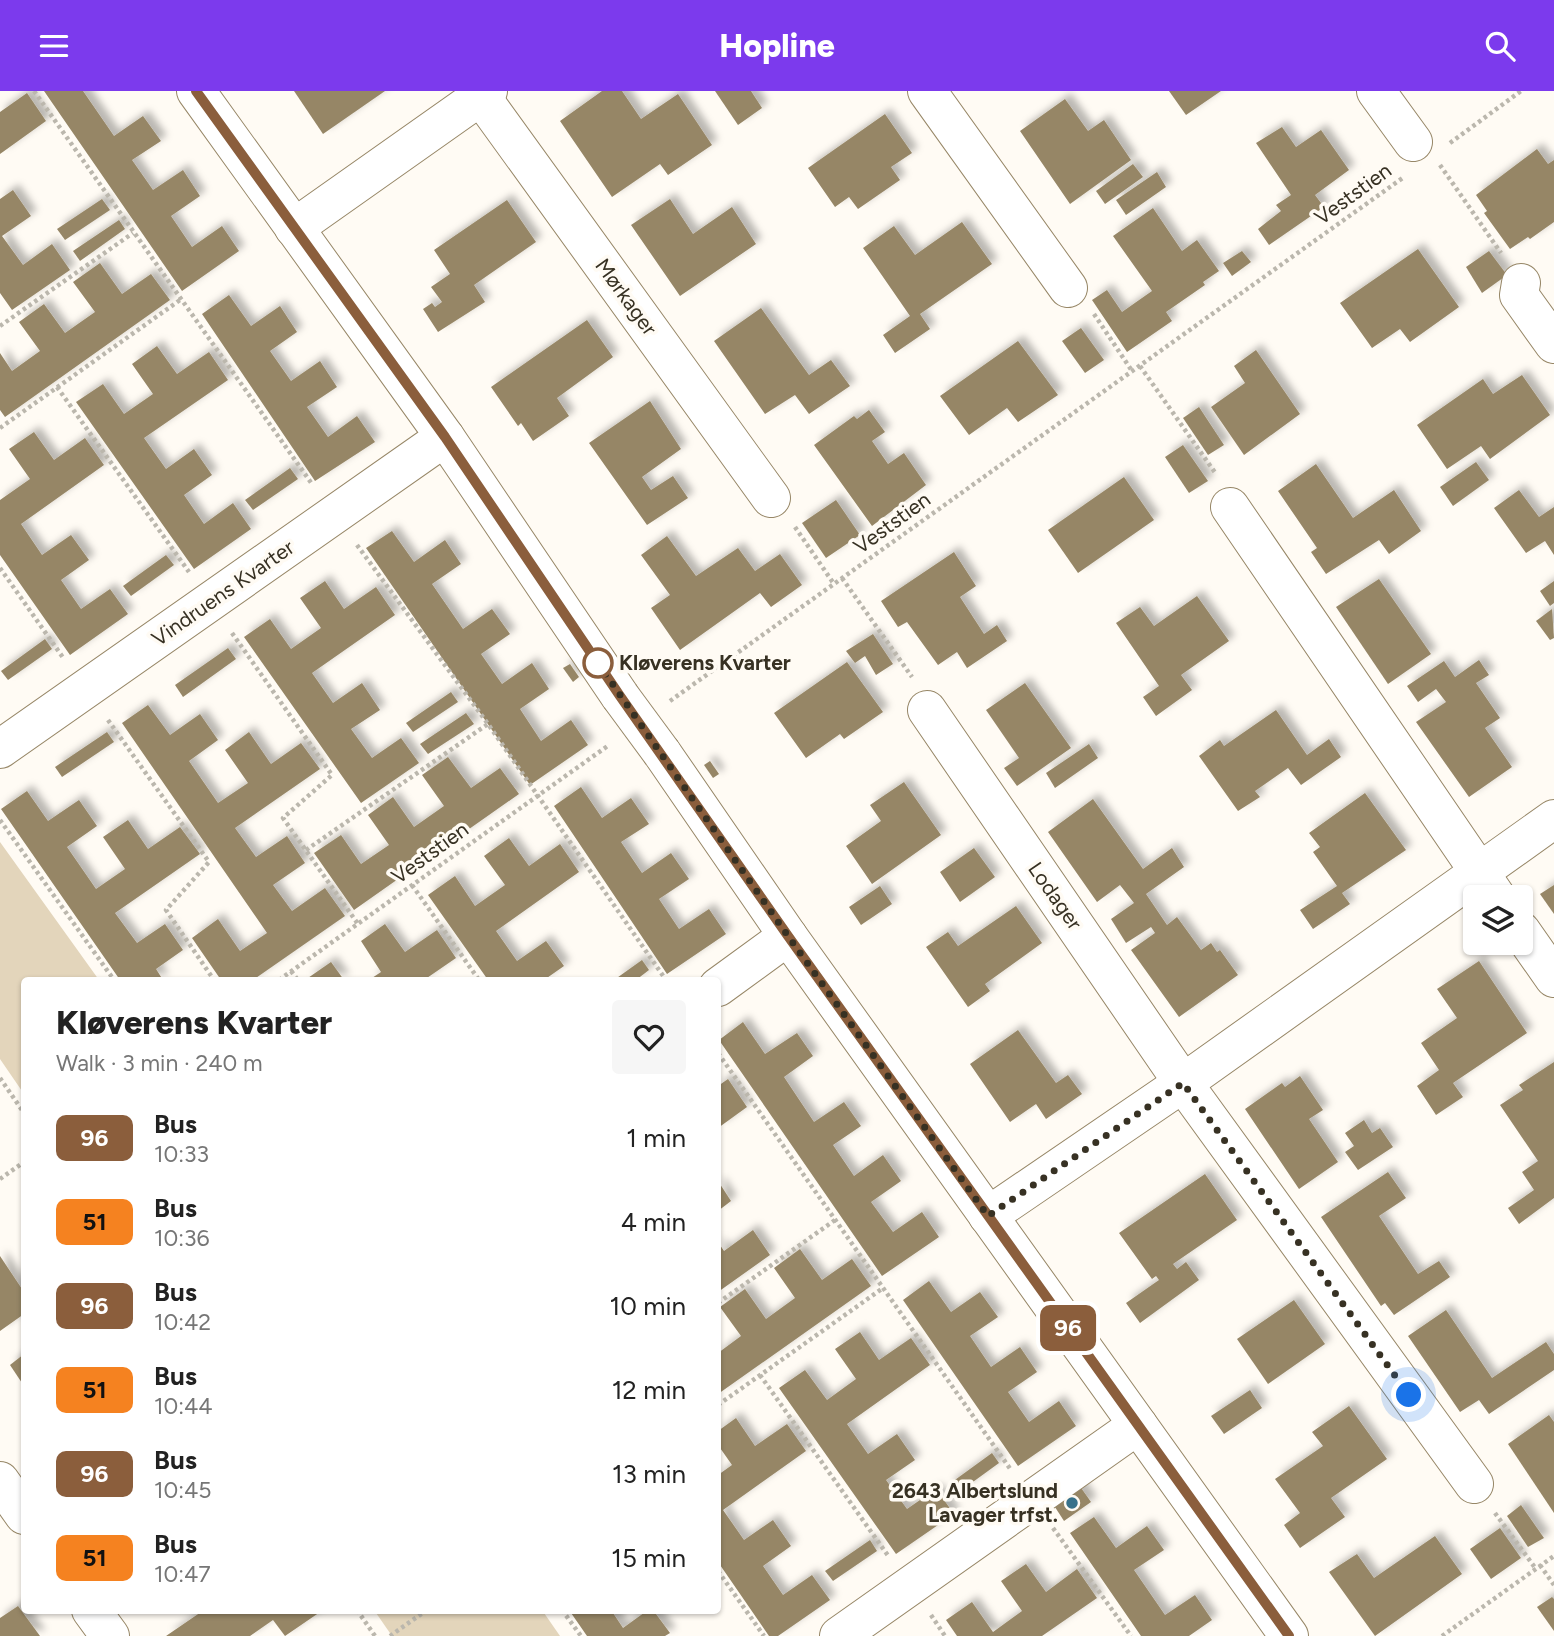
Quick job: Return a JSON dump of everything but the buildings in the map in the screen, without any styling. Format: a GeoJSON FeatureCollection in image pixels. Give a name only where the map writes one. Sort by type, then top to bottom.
{"type":"FeatureCollection","features":[{"type":"Feature","properties":{"kind":"street"},"geometry":{"type":"LineString","coordinates":[[196,91],[445,437],[620,696],[788,936],[1289,1636]]}},
{"type":"Feature","properties":{"kind":"street"},"geometry":{"type":"LineString","coordinates":[[927,91],[1068,288]]}},
{"type":"Feature","properties":{"kind":"street"},"geometry":{"type":"LineString","coordinates":[[1376,91],[1424,155]]}},
{"type":"Feature","properties":{"kind":"street","name":"Mørkager"},"geometry":{"type":"LineString","coordinates":[[293,228],[482,93],[771,498]]}},
{"type":"Feature","properties":{"kind":"street"},"geometry":{"type":"LineString","coordinates":[[1521,283],[1518,295],[1554,344]]}},
{"type":"Feature","properties":{"kind":"street","name":"Vindruens Kvarter"},"geometry":{"type":"LineString","coordinates":[[0,749],[445,437]]}},
{"type":"Feature","properties":{"kind":"street"},"geometry":{"type":"LineString","coordinates":[[1230,506],[1488,885],[1554,819]]}},
{"type":"Feature","properties":{"kind":"street","name":"Lodager"},"geometry":{"type":"LineString","coordinates":[[927,710],[1183,1083],[1474,1484]]}},
{"type":"Feature","properties":{"kind":"street"},"geometry":{"type":"LineString","coordinates":[[988,1216],[1183,1083],[1463,901]]}},
{"type":"Feature","properties":{"kind":"street"},"geometry":{"type":"LineString","coordinates":[[721,985],[788,936]]}},
{"type":"Feature","properties":{"kind":"street"},"geometry":{"type":"LineString","coordinates":[[1533,948],[1554,978]]}},
{"type":"Feature","properties":{"kind":"street"},"geometry":{"type":"LineString","coordinates":[[839,1636],[1138,1426]]}},
{"type":"Feature","properties":{"kind":"street"},"geometry":{"type":"LineString","coordinates":[[0,1481],[21,1511]]}},
{"type":"Feature","properties":{"kind":"street"},"geometry":{"type":"LineString","coordinates":[[94,1614],[110,1636]]}},
{"type":"Feature","properties":{"kind":"path","name":"Veststien"},"geometry":{"type":"LineString","coordinates":[[669,702],[1140,366],[1424,155],[1521,91]]}},
{"type":"Feature","properties":{"kind":"path"},"geometry":{"type":"LineString","coordinates":[[1424,155],[1521,283]]}},
{"type":"Feature","properties":{"kind":"path"},"geometry":{"type":"LineString","coordinates":[[0,327],[133,233]]}},
{"type":"Feature","properties":{"kind":"path"},"geometry":{"type":"LineString","coordinates":[[1068,288],[1082,295],[1132,371]]}},
{"type":"Feature","properties":{"kind":"path"},"geometry":{"type":"LineString","coordinates":[[0,418],[2,426],[180,300]]}},
{"type":"Feature","properties":{"kind":"path"},"geometry":{"type":"LineString","coordinates":[[1140,366],[1225,486],[1230,506]]}},
{"type":"Feature","properties":{"kind":"path"},"geometry":{"type":"LineString","coordinates":[[57,387],[332,775],[283,818],[358,924]]}},
{"type":"Feature","properties":{"kind":"path"},"geometry":{"type":"LineString","coordinates":[[771,498],[782,507],[834,584]]}},
{"type":"Feature","properties":{"kind":"path"},"geometry":{"type":"LineString","coordinates":[[0,568],[209,862],[166,910],[212,977]]}},
{"type":"Feature","properties":{"kind":"path"},"geometry":{"type":"LineString","coordinates":[[842,578],[930,702],[927,710]]}},
{"type":"Feature","properties":{"kind":"path"},"geometry":{"type":"LineString","coordinates":[[306,850],[488,724]]}},
{"type":"Feature","properties":{"kind":"path","name":"Veststien"},"geometry":{"type":"LineString","coordinates":[[283,977],[614,741]]}},
{"type":"Feature","properties":{"kind":"path"},"geometry":{"type":"LineString","coordinates":[[0,820],[112,977]]}},
{"type":"Feature","properties":{"kind":"path"},"geometry":{"type":"LineString","coordinates":[[412,885],[477,977]]}},
{"type":"Feature","properties":{"kind":"path"},"geometry":{"type":"LineString","coordinates":[[291,971],[296,977]]}},
{"type":"Feature","properties":{"kind":"path"},"geometry":{"type":"LineString","coordinates":[[721,1057],[1131,1636]]}},
{"type":"Feature","properties":{"kind":"path"},"geometry":{"type":"LineString","coordinates":[[0,1079],[21,1109]]}},
{"type":"Feature","properties":{"kind":"path"},"geometry":{"type":"LineString","coordinates":[[0,1179],[21,1164]]}},
{"type":"Feature","properties":{"kind":"path"},"geometry":{"type":"LineString","coordinates":[[721,1301],[835,1220]]}},
{"type":"Feature","properties":{"kind":"path"},"geometry":{"type":"LineString","coordinates":[[721,1403],[883,1288]]}},
{"type":"Feature","properties":{"kind":"path"},"geometry":{"type":"LineString","coordinates":[[760,1375],[945,1636]]}},
{"type":"Feature","properties":{"kind":"path"},"geometry":{"type":"LineString","coordinates":[[1474,1484],[1554,1585]]}},
{"type":"Feature","properties":{"kind":"path"},"geometry":{"type":"LineString","coordinates":[[1442,1636],[1554,1556]]}},
{"type":"Feature","properties":{"kind":"path"},"geometry":{"type":"LineString","coordinates":[[721,1575],[764,1636]]}},
{"type":"Feature","properties":{"kind":"path"},"geometry":{"type":"LineString","coordinates":[[360,1614],[375,1636]]}},
{"type":"Feature","properties":{"kind":"path"},"geometry":{"type":"LineString","coordinates":[[390,1636],[421,1614]]}},
{"type":"Feature","properties":{"kind":"path"},"geometry":{"type":"LineString","coordinates":[[565,1614],[581,1636]]}},
{"type":"Feature","properties":{"kind":"shaded area"},"geometry":{"type":"Polygon","coordinates":[[[0,842],[97,977],[21,977],[21,1090],[0,1059],[0,842]]]}},
{"type":"Feature","properties":{"kind":"shaded area"},"geometry":{"type":"Polygon","coordinates":[[[377,1614],[545,1614],[560,1636],[392,1636],[377,1614]]]}},
{"type":"Feature","properties":{"kind":"bus line","name":"96"},"geometry":{"type":"LineString","coordinates":[[196,91],[445,437],[620,696],[788,936],[1289,1636]]}},
{"type":"Feature","properties":{"kind":"place","name":"Kløverens Kvarter"},"geometry":{"type":"Point","coordinates":[598,663]}},
{"type":"Feature","properties":{"kind":"place","name":"2643 Albertslund Lavager trfst."},"geometry":{"type":"Point","coordinates":[1072,1503]}},
{"type":"Feature","properties":{"kind":"route"},"geometry":{"type":"LineString","coordinates":[[598,663],[591,653],[988,1216],[1183,1083],[1409,1395]]}}]}
